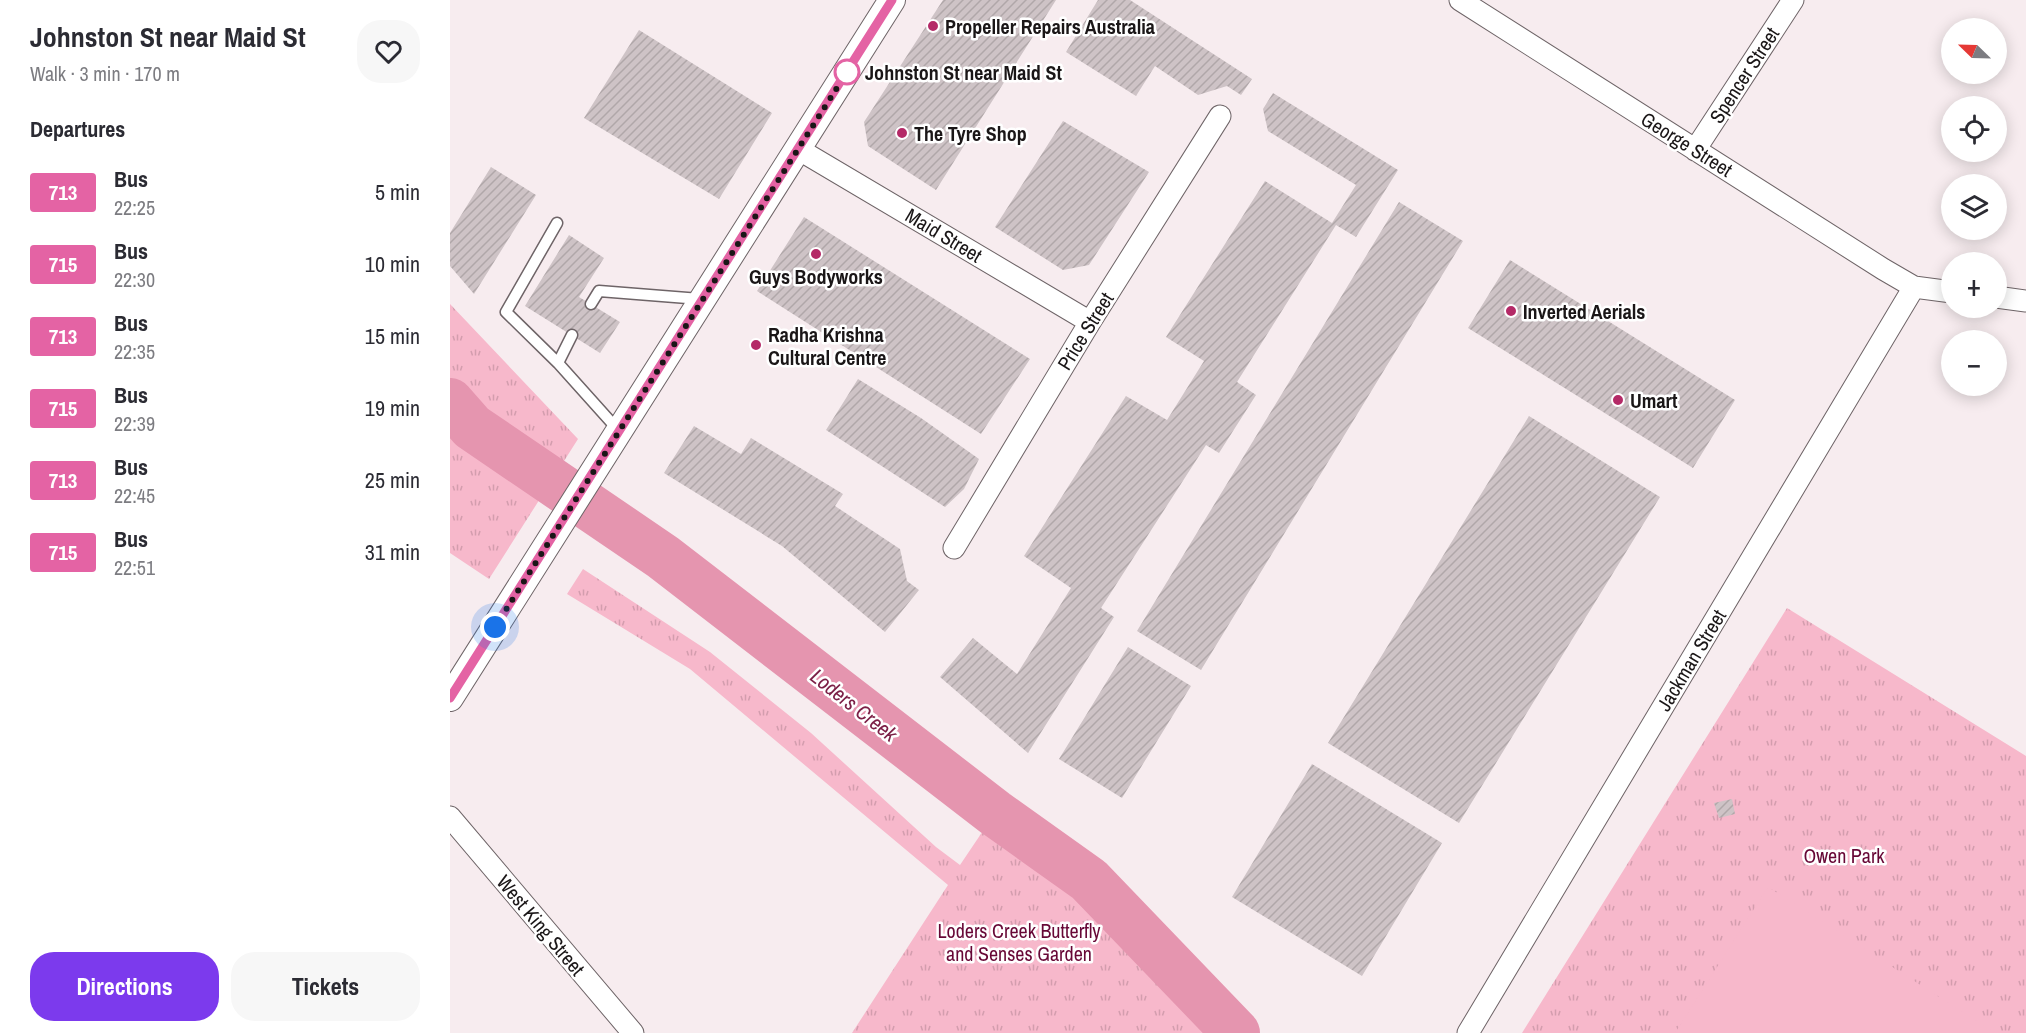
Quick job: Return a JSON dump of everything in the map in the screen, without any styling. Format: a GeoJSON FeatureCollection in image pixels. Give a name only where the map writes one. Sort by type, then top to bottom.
{"type":"FeatureCollection","features":[{"type":"Feature","properties":{"kind":"street"},"geometry":{"type":"LineString","coordinates":[[450,698],[892,0]]}},
{"type":"Feature","properties":{"kind":"street","name":"George Street"},"geometry":{"type":"LineString","coordinates":[[1460,0],[1914,287]]}},
{"type":"Feature","properties":{"kind":"street","name":"Spencer Street"},"geometry":{"type":"LineString","coordinates":[[1695,150],[1793,0]]}},
{"type":"Feature","properties":{"kind":"street","name":"Price Street"},"geometry":{"type":"LineString","coordinates":[[954,548],[1090,322],[1220,116]]}},
{"type":"Feature","properties":{"kind":"street","name":"Maid Street"},"geometry":{"type":"LineString","coordinates":[[798,149],[1090,322]]}},
{"type":"Feature","properties":{"kind":"street"},"geometry":{"type":"LineString","coordinates":[[1914,287],[1941,291]]}},
{"type":"Feature","properties":{"kind":"street","name":"Jackman Street"},"geometry":{"type":"LineString","coordinates":[[1468,1033],[1914,287]]}},
{"type":"Feature","properties":{"kind":"street"},"geometry":{"type":"LineString","coordinates":[[2007,298],[2026,301]]}},
{"type":"Feature","properties":{"kind":"street","name":"West King Street"},"geometry":{"type":"LineString","coordinates":[[450,817],[633,1033]]}},
{"type":"Feature","properties":{"kind":"lane"},"geometry":{"type":"LineString","coordinates":[[557,223],[506,312],[558,363],[620,431]]}},
{"type":"Feature","properties":{"kind":"lane"},"geometry":{"type":"LineString","coordinates":[[591,304],[599,291],[703,299]]}},
{"type":"Feature","properties":{"kind":"lane"},"geometry":{"type":"LineString","coordinates":[[558,363],[572,335]]}},
{"type":"Feature","properties":{"kind":"green space"},"geometry":{"type":"Polygon","coordinates":[[[450,304],[578,439],[489,579],[450,553],[450,304]]]}},
{"type":"Feature","properties":{"kind":"green space","name":"Loders Creek Butterfly and Senses Garden"},"geometry":{"type":"Polygon","coordinates":[[[583,569],[710,652],[811,733],[936,847],[960,865],[995,813],[1089,880],[1236,1033],[852,1033],[948,885],[690,669],[567,594],[583,569]]]}},
{"type":"Feature","properties":{"kind":"green space","name":"Owen Park"},"geometry":{"type":"Polygon","coordinates":[[[1787,608],[2026,756],[2026,1033],[1522,1033],[1787,608]]]}},
{"type":"Feature","properties":{"kind":"green space"},"geometry":{"type":"Polygon","coordinates":[[[1768,887],[1995,1033],[1675,1033],[1768,887]]]}},
{"type":"Feature","properties":{"kind":"building"},"geometry":{"type":"Polygon","coordinates":[[[943,0],[1056,0],[936,190],[868,146],[864,122],[943,0]]]}},
{"type":"Feature","properties":{"kind":"building"},"geometry":{"type":"Polygon","coordinates":[[[1098,0],[1130,0],[1252,79],[1241,95],[1227,86],[1198,95],[1155,66],[1136,96],[1066,52],[1098,0]]]}},
{"type":"Feature","properties":{"kind":"building"},"geometry":{"type":"Polygon","coordinates":[[[639,30],[772,113],[719,199],[584,118],[639,30]]]}},
{"type":"Feature","properties":{"kind":"building"},"geometry":{"type":"Polygon","coordinates":[[[1273,93],[1398,170],[1356,237],[1336,225],[1237,382],[1256,395],[1219,453],[1206,445],[1101,608],[1114,617],[1028,753],[940,677],[973,638],[1017,674],[1071,588],[1024,556],[1126,396],[1167,420],[1204,361],[1166,337],[1265,181],[1332,223],[1356,185],[1268,131],[1263,109],[1273,93]]]}},
{"type":"Feature","properties":{"kind":"building"},"geometry":{"type":"Polygon","coordinates":[[[1063,121],[1149,172],[1089,265],[1063,270],[995,227],[1063,121]]]}},
{"type":"Feature","properties":{"kind":"building"},"geometry":{"type":"Polygon","coordinates":[[[491,167],[536,195],[474,294],[450,266],[450,233],[491,167]]]}},
{"type":"Feature","properties":{"kind":"building"},"geometry":{"type":"Polygon","coordinates":[[[1399,202],[1463,241],[1201,670],[1137,631],[1399,202]]]}},
{"type":"Feature","properties":{"kind":"building"},"geometry":{"type":"Polygon","coordinates":[[[804,217],[1030,359],[981,434],[757,291],[804,217]]]}},
{"type":"Feature","properties":{"kind":"building"},"geometry":{"type":"Polygon","coordinates":[[[569,235],[604,258],[579,297],[620,322],[600,353],[525,306],[569,235]]]}},
{"type":"Feature","properties":{"kind":"building"},"geometry":{"type":"Polygon","coordinates":[[[1510,260],[1735,400],[1693,468],[1468,328],[1510,260]]]}},
{"type":"Feature","properties":{"kind":"building"},"geometry":{"type":"Polygon","coordinates":[[[858,379],[921,418],[979,459],[964,489],[945,507],[826,430],[858,379]]]}},
{"type":"Feature","properties":{"kind":"building"},"geometry":{"type":"Polygon","coordinates":[[[1529,416],[1660,497],[1459,823],[1328,743],[1529,416]]]}},
{"type":"Feature","properties":{"kind":"building"},"geometry":{"type":"Polygon","coordinates":[[[694,426],[741,454],[751,438],[843,494],[835,506],[900,549],[907,581],[919,590],[885,632],[782,546],[664,473],[694,426]]]}},
{"type":"Feature","properties":{"kind":"building"},"geometry":{"type":"Polygon","coordinates":[[[1128,647],[1191,686],[1122,798],[1059,759],[1128,647]]]}},
{"type":"Feature","properties":{"kind":"building"},"geometry":{"type":"Polygon","coordinates":[[[1312,764],[1442,843],[1362,976],[1232,897],[1312,764]]]}},
{"type":"Feature","properties":{"kind":"building"},"geometry":{"type":"Polygon","coordinates":[[[1732,799],[1735,814],[1719,818],[1714,803],[1732,799]]]}},
{"type":"Feature","properties":{"kind":"waterway","name":"Loders Creek"},"geometry":{"type":"LineString","coordinates":[[450,402],[472,427],[663,557],[995,813],[1089,880],[1236,1033]]}},
{"type":"Feature","properties":{"kind":"bus line","name":"713"},"geometry":{"type":"LineString","coordinates":[[450,698],[892,0]]}},
{"type":"Feature","properties":{"kind":"place","name":"Propeller Repairs Australia"},"geometry":{"type":"Point","coordinates":[933,26]}},
{"type":"Feature","properties":{"kind":"place","name":"Johnston St near Maid St"},"geometry":{"type":"Point","coordinates":[847,72]}},
{"type":"Feature","properties":{"kind":"place","name":"The Tyre Shop"},"geometry":{"type":"Point","coordinates":[902,133]}},
{"type":"Feature","properties":{"kind":"place","name":"Guys Bodyworks"},"geometry":{"type":"Point","coordinates":[816,254]}},
{"type":"Feature","properties":{"kind":"place","name":"Inverted Aerials"},"geometry":{"type":"Point","coordinates":[1511,311]}},
{"type":"Feature","properties":{"kind":"place","name":"Radha Krishna Cultural Centre"},"geometry":{"type":"Point","coordinates":[756,345]}},
{"type":"Feature","properties":{"kind":"place","name":"Umart"},"geometry":{"type":"Point","coordinates":[1618,400]}},
{"type":"Feature","properties":{"kind":"route"},"geometry":{"type":"LineString","coordinates":[[495,627],[847,72]]}}]}
